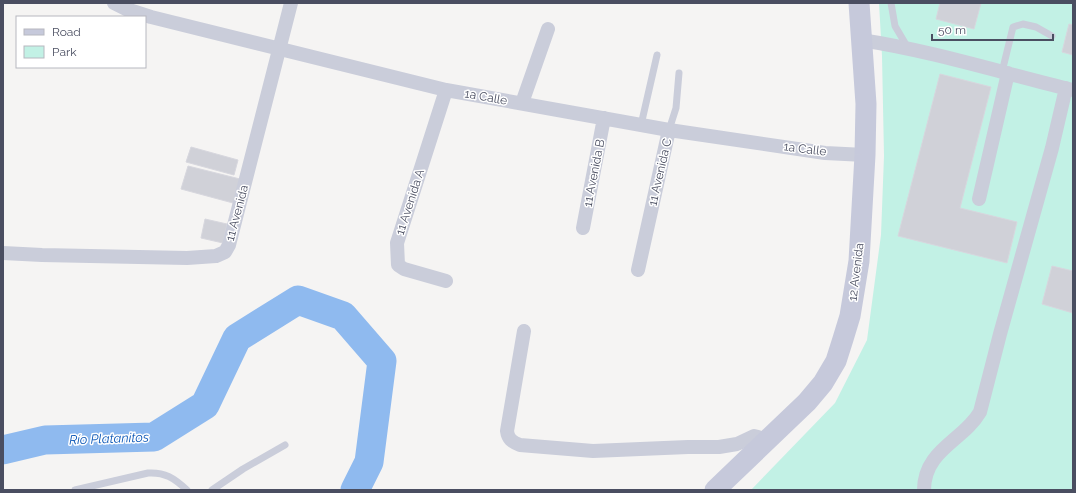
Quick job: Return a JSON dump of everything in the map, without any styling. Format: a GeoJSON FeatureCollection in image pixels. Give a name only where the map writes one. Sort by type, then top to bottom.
{"type":"FeatureCollection","features":[{"type":"Feature","properties":{"kind":"main road","name":"12 Avenida"},"geometry":{"type":"LineString","coordinates":[[715,490],[764,444],[823,383],[836,360],[850,316],[859,261],[865,155],[866,104],[859,3]]}},
{"type":"Feature","properties":{"kind":"street","name":"1a Calle"},"geometry":{"type":"LineString","coordinates":[[114,3],[151,17],[446,90],[669,130],[825,153],[865,155]]}},
{"type":"Feature","properties":{"kind":"street","name":"11 Avenida"},"geometry":{"type":"LineString","coordinates":[[3,253],[187,258],[216,256],[225,252],[229,245],[291,3]]}},
{"type":"Feature","properties":{"kind":"street"},"geometry":{"type":"LineString","coordinates":[[522,103],[548,29]]}},
{"type":"Feature","properties":{"kind":"street"},"geometry":{"type":"LineString","coordinates":[[861,40],[908,48],[1069,89],[1000,334],[984,402],[976,420],[933,460],[926,478],[924,490]]}},
{"type":"Feature","properties":{"kind":"street"},"geometry":{"type":"LineString","coordinates":[[979,199],[1005,73]]}},
{"type":"Feature","properties":{"kind":"street","name":"11 Avenida A"},"geometry":{"type":"LineString","coordinates":[[446,90],[397,244],[398,265],[404,269],[446,281]]}},
{"type":"Feature","properties":{"kind":"street","name":"11 Avenida B"},"geometry":{"type":"LineString","coordinates":[[583,228],[604,118]]}},
{"type":"Feature","properties":{"kind":"street","name":"11 Avenida C"},"geometry":{"type":"LineString","coordinates":[[638,270],[669,130]]}},
{"type":"Feature","properties":{"kind":"street"},"geometry":{"type":"LineString","coordinates":[[524,331],[507,430],[509,439],[514,443],[520,445],[592,451],[719,447],[737,444],[754,436],[764,444]]}},
{"type":"Feature","properties":{"kind":"lane"},"geometry":{"type":"LineString","coordinates":[[891,3],[895,26],[908,48]]}},
{"type":"Feature","properties":{"kind":"lane"},"geometry":{"type":"LineString","coordinates":[[1005,73],[1013,27],[1023,24],[1036,27],[1052,36]]}},
{"type":"Feature","properties":{"kind":"lane"},"geometry":{"type":"LineString","coordinates":[[641,125],[657,55]]}},
{"type":"Feature","properties":{"kind":"lane","name":"11 Avenida C"},"geometry":{"type":"LineString","coordinates":[[669,130],[676,108],[679,73]]}},
{"type":"Feature","properties":{"kind":"lane"},"geometry":{"type":"LineString","coordinates":[[212,490],[243,469],[285,445]]}},
{"type":"Feature","properties":{"kind":"lane"},"geometry":{"type":"LineString","coordinates":[[76,490],[148,473],[159,473],[169,476],[179,482],[187,490]]}},
{"type":"Feature","properties":{"kind":"green space"},"geometry":{"type":"Polygon","coordinates":[[[879,3],[1073,3],[1073,490],[751,490],[835,403],[867,340],[881,235],[884,156],[882,56],[879,3]]]}},
{"type":"Feature","properties":{"kind":"building"},"geometry":{"type":"Polygon","coordinates":[[[940,3],[981,3],[974,29],[936,19],[940,3]]]}},
{"type":"Feature","properties":{"kind":"building"},"geometry":{"type":"Polygon","coordinates":[[[1069,24],[1073,25],[1073,55],[1062,52],[1069,24]]]}},
{"type":"Feature","properties":{"kind":"building"},"geometry":{"type":"Polygon","coordinates":[[[940,74],[991,87],[960,208],[1017,222],[1007,263],[898,236],[940,74]]]}},
{"type":"Feature","properties":{"kind":"building"},"geometry":{"type":"Polygon","coordinates":[[[191,147],[238,160],[234,175],[186,162],[191,147]]]}},
{"type":"Feature","properties":{"kind":"building"},"geometry":{"type":"Polygon","coordinates":[[[188,166],[240,179],[233,203],[181,189],[188,166]]]}},
{"type":"Feature","properties":{"kind":"building"},"geometry":{"type":"Polygon","coordinates":[[[205,219],[227,224],[223,243],[201,238],[205,219]]]}},
{"type":"Feature","properties":{"kind":"building"},"geometry":{"type":"Polygon","coordinates":[[[1052,266],[1073,271],[1073,313],[1042,304],[1052,266]]]}},
{"type":"Feature","properties":{"kind":"waterway","name":"Río Platanitos"},"geometry":{"type":"LineString","coordinates":[[3,450],[45,440],[154,437],[205,405],[237,338],[298,300],[343,316],[382,361],[369,462],[355,490]]}}]}
